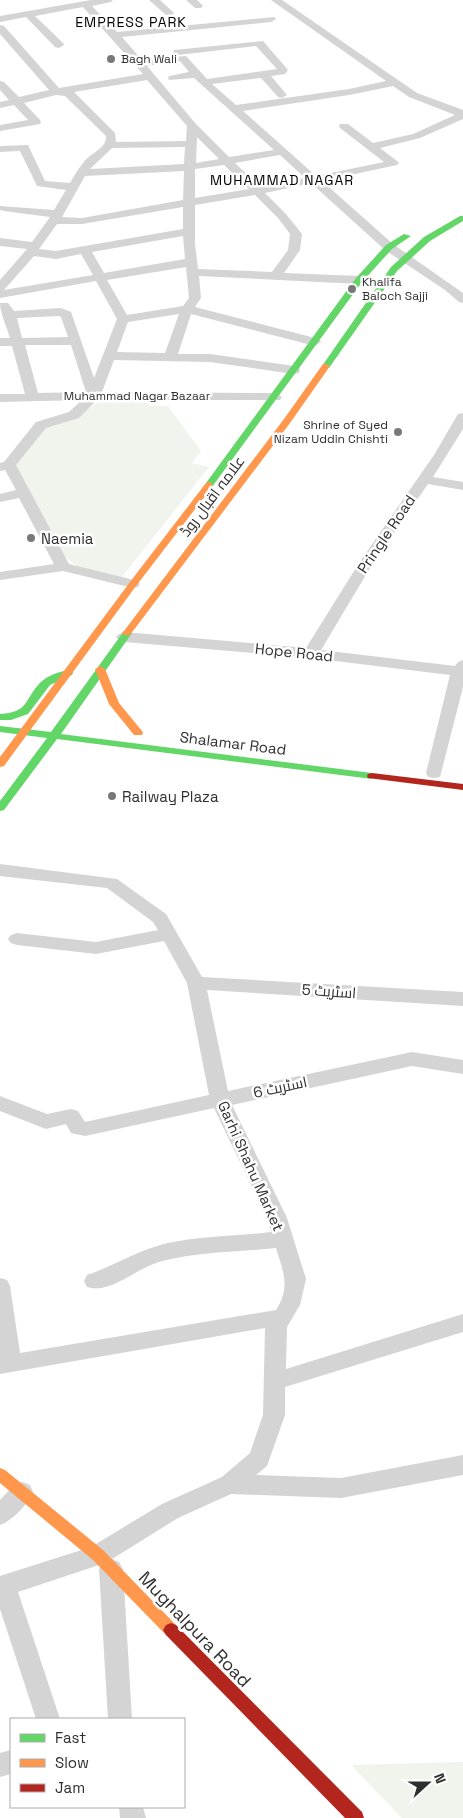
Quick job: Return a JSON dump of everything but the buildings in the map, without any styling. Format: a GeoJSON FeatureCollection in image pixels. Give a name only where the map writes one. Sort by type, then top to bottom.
{"type":"FeatureCollection","features":[{"type":"Feature","properties":{"kind":"main road","name":"علامہ اقبال روڈ"},"geometry":{"type":"LineString","coordinates":[[0,808],[54,736],[53,722],[68,673],[133,584],[157,573],[287,421],[394,269],[427,240],[463,218]]}},
{"type":"Feature","properties":{"kind":"main road","name":"علامہ اقبال روڈ"},"geometry":{"type":"LineString","coordinates":[[0,764],[23,732],[53,722],[100,669],[124,637],[157,573],[294,370],[359,280],[389,247],[414,232]]}},
{"type":"Feature","properties":{"kind":"main road"},"geometry":{"type":"LineString","coordinates":[[100,669],[111,702],[126,721],[143,733],[120,730]]}},
{"type":"Feature","properties":{"kind":"main road"},"geometry":{"type":"LineString","coordinates":[[0,717],[21,715],[28,709],[49,681],[68,673]]}},
{"type":"Feature","properties":{"kind":"main road","name":"Shalamar Road"},"geometry":{"type":"LineString","coordinates":[[0,729],[463,787]]}},
{"type":"Feature","properties":{"kind":"main road"},"geometry":{"type":"LineString","coordinates":[[72,751],[108,742]]}},
{"type":"Feature","properties":{"kind":"main road"},"geometry":{"type":"LineString","coordinates":[[36,759],[54,755]]}},
{"type":"Feature","properties":{"kind":"main road"},"geometry":{"type":"LineString","coordinates":[[345,761],[463,776]]}},
{"type":"Feature","properties":{"kind":"main road","name":"Mughalpura Road"},"geometry":{"type":"LineString","coordinates":[[0,1474],[104,1562],[356,1818]]}},
{"type":"Feature","properties":{"kind":"street"},"geometry":{"type":"LineString","coordinates":[[0,19],[108,0]]}},
{"type":"Feature","properties":{"kind":"street"},"geometry":{"type":"LineString","coordinates":[[154,0],[169,14]]}},
{"type":"Feature","properties":{"kind":"street"},"geometry":{"type":"LineString","coordinates":[[276,0],[413,95],[463,114]]}},
{"type":"Feature","properties":{"kind":"street"},"geometry":{"type":"LineString","coordinates":[[85,4],[192,126],[259,191],[296,234],[294,250],[275,276]]}},
{"type":"Feature","properties":{"kind":"street"},"geometry":{"type":"LineString","coordinates":[[27,13],[59,46]]}},
{"type":"Feature","properties":{"kind":"street"},"geometry":{"type":"LineString","coordinates":[[114,35],[271,19]]}},
{"type":"Feature","properties":{"kind":"street"},"geometry":{"type":"LineString","coordinates":[[2,34],[56,92],[68,93],[73,96],[112,135],[111,145]]}},
{"type":"Feature","properties":{"kind":"street"},"geometry":{"type":"LineString","coordinates":[[139,64],[178,53],[261,44],[283,70],[264,75],[246,89],[200,78],[173,78]]}},
{"type":"Feature","properties":{"kind":"street"},"geometry":{"type":"LineString","coordinates":[[178,53],[200,78],[233,109],[389,247],[449,287],[463,299]]}},
{"type":"Feature","properties":{"kind":"street"},"geometry":{"type":"LineString","coordinates":[[264,75],[282,95]]}},
{"type":"Feature","properties":{"kind":"street"},"geometry":{"type":"LineString","coordinates":[[0,105],[56,92],[150,76]]}},
{"type":"Feature","properties":{"kind":"street"},"geometry":{"type":"LineString","coordinates":[[233,109],[348,92],[394,82]]}},
{"type":"Feature","properties":{"kind":"street"},"geometry":{"type":"LineString","coordinates":[[0,84],[36,122],[0,128]]}},
{"type":"Feature","properties":{"kind":"street"},"geometry":{"type":"LineString","coordinates":[[372,146],[416,136],[463,114]]}},
{"type":"Feature","properties":{"kind":"street"},"geometry":{"type":"LineString","coordinates":[[170,357],[187,309],[195,298],[189,231],[192,126]]}},
{"type":"Feature","properties":{"kind":"street"},"geometry":{"type":"LineString","coordinates":[[4,208],[82,221],[314,181],[393,163],[344,126]]}},
{"type":"Feature","properties":{"kind":"street"},"geometry":{"type":"LineString","coordinates":[[0,287],[33,249],[56,217],[88,164],[111,145],[192,144]]}},
{"type":"Feature","properties":{"kind":"street"},"geometry":{"type":"LineString","coordinates":[[0,149],[24,147],[41,184],[74,187]]}},
{"type":"Feature","properties":{"kind":"street"},"geometry":{"type":"LineString","coordinates":[[82,173],[190,167],[281,152]]}},
{"type":"Feature","properties":{"kind":"street"},"geometry":{"type":"LineString","coordinates":[[0,242],[56,255],[189,231]]}},
{"type":"Feature","properties":{"kind":"street"},"geometry":{"type":"LineString","coordinates":[[63,567],[20,486],[4,466],[41,424],[74,414],[94,396],[123,319],[85,250]]}},
{"type":"Feature","properties":{"kind":"street"},"geometry":{"type":"LineString","coordinates":[[0,294],[100,277],[192,267],[275,276],[359,280]]}},
{"type":"Feature","properties":{"kind":"street"},"geometry":{"type":"LineString","coordinates":[[0,300],[10,315],[32,397]]}},
{"type":"Feature","properties":{"kind":"street"},"geometry":{"type":"LineString","coordinates":[[123,319],[187,309],[315,342]]}},
{"type":"Feature","properties":{"kind":"street"},"geometry":{"type":"LineString","coordinates":[[10,315],[64,313],[68,315],[94,396]]}},
{"type":"Feature","properties":{"kind":"street"},"geometry":{"type":"LineString","coordinates":[[0,342],[75,341]]}},
{"type":"Feature","properties":{"kind":"street"},"geometry":{"type":"LineString","coordinates":[[109,356],[210,358],[294,370]]}},
{"type":"Feature","properties":{"kind":"street","name":"Muhammad Nagar Bazaar"},"geometry":{"type":"LineString","coordinates":[[1,397],[275,397]]}},
{"type":"Feature","properties":{"kind":"street","name":"Pringle Road"},"geometry":{"type":"LineString","coordinates":[[311,653],[366,563],[442,454],[463,417]]}},
{"type":"Feature","properties":{"kind":"street"},"geometry":{"type":"LineString","coordinates":[[423,479],[463,486]]}},
{"type":"Feature","properties":{"kind":"street"},"geometry":{"type":"LineString","coordinates":[[0,483],[20,486]]}},
{"type":"Feature","properties":{"kind":"street"},"geometry":{"type":"LineString","coordinates":[[0,498],[20,486]]}},
{"type":"Feature","properties":{"kind":"street"},"geometry":{"type":"LineString","coordinates":[[0,576],[63,567],[133,584]]}},
{"type":"Feature","properties":{"kind":"street","name":"Hope Road"},"geometry":{"type":"LineString","coordinates":[[124,637],[311,653],[462,670]]}},
{"type":"Feature","properties":{"kind":"street"},"geometry":{"type":"LineString","coordinates":[[434,773],[462,670]]}},
{"type":"Feature","properties":{"kind":"street","name":"Garhi Shahu Market"},"geometry":{"type":"LineString","coordinates":[[0,870],[111,883],[160,918],[196,982],[220,1100],[277,1218],[296,1279],[290,1305],[276,1326],[274,1415],[259,1458],[230,1484],[170,1511],[104,1562],[2,1586]]}},
{"type":"Feature","properties":{"kind":"street"},"geometry":{"type":"LineString","coordinates":[[17,939],[96,948],[168,934]]}},
{"type":"Feature","properties":{"kind":"street","name":"اسٹریٹ 5"},"geometry":{"type":"LineString","coordinates":[[196,982],[463,999]]}},
{"type":"Feature","properties":{"kind":"street","name":"اسٹریٹ 6"},"geometry":{"type":"LineString","coordinates":[[0,1103],[46,1122],[71,1116],[78,1128],[85,1129],[412,1059],[463,1067]]}},
{"type":"Feature","properties":{"kind":"street"},"geometry":{"type":"LineString","coordinates":[[94,1281],[109,1277],[142,1260],[168,1251],[283,1239]]}},
{"type":"Feature","properties":{"kind":"street"},"geometry":{"type":"LineString","coordinates":[[0,1286],[5,1365],[282,1317]]}},
{"type":"Feature","properties":{"kind":"street"},"geometry":{"type":"LineString","coordinates":[[275,1381],[463,1323]]}},
{"type":"Feature","properties":{"kind":"street"},"geometry":{"type":"LineString","coordinates":[[230,1484],[341,1488],[463,1464]]}},
{"type":"Feature","properties":{"kind":"street"},"geometry":{"type":"LineString","coordinates":[[0,1515],[22,1492]]}},
{"type":"Feature","properties":{"kind":"street"},"geometry":{"type":"LineString","coordinates":[[104,1562],[120,1718]]}},
{"type":"Feature","properties":{"kind":"street"},"geometry":{"type":"LineString","coordinates":[[2,1586],[48,1718]]}},
{"type":"Feature","properties":{"kind":"shaded area"},"geometry":{"type":"Polygon","coordinates":[[[141,399],[151,406],[168,406],[201,451],[192,463],[209,467],[121,578],[78,567],[61,553],[15,464],[42,428],[77,416],[102,400],[141,399]]]}},
{"type":"Feature","properties":{"kind":"shaded area"},"geometry":{"type":"Polygon","coordinates":[[[463,1762],[463,1818],[402,1818],[351,1765],[463,1762]]]}},
{"type":"Feature","properties":{"kind":"traffic: fast"},"geometry":{"type":"LineString","coordinates":[[326,366],[394,269],[427,239],[463,218]]}},
{"type":"Feature","properties":{"kind":"traffic: fast"},"geometry":{"type":"LineString","coordinates":[[209,485],[359,280],[389,247],[407,236]]}},
{"type":"Feature","properties":{"kind":"traffic: fast"},"geometry":{"type":"LineString","coordinates":[[0,808],[63,724],[127,633]]}},
{"type":"Feature","properties":{"kind":"traffic: fast"},"geometry":{"type":"LineString","coordinates":[[0,717],[19,715],[24,712],[46,683],[55,677],[68,673]]}},
{"type":"Feature","properties":{"kind":"traffic: fast"},"geometry":{"type":"LineString","coordinates":[[0,729],[372,776]]}},
{"type":"Feature","properties":{"kind":"traffic: slow"},"geometry":{"type":"LineString","coordinates":[[127,633],[287,421],[326,366]]}},
{"type":"Feature","properties":{"kind":"traffic: slow"},"geometry":{"type":"LineString","coordinates":[[0,764],[209,485]]}},
{"type":"Feature","properties":{"kind":"traffic: slow"},"geometry":{"type":"LineString","coordinates":[[100,669],[114,704],[138,733]]}},
{"type":"Feature","properties":{"kind":"traffic: slow"},"geometry":{"type":"LineString","coordinates":[[0,1474],[98,1555],[171,1630]]}},
{"type":"Feature","properties":{"kind":"traffic: jam"},"geometry":{"type":"LineString","coordinates":[[372,776],[463,787]]}},
{"type":"Feature","properties":{"kind":"traffic: jam"},"geometry":{"type":"LineString","coordinates":[[171,1630],[356,1818]]}},
{"type":"Feature","properties":{"kind":"place","name":"Bagh Wali"},"geometry":{"type":"Point","coordinates":[111,59]}},
{"type":"Feature","properties":{"kind":"place","name":"Khalifa Baloch Sajji"},"geometry":{"type":"Point","coordinates":[352,289]}},
{"type":"Feature","properties":{"kind":"place","name":"Shrine of Syed Nizam Uddin Chishti"},"geometry":{"type":"Point","coordinates":[398,432]}},
{"type":"Feature","properties":{"kind":"place","name":"Naemia"},"geometry":{"type":"Point","coordinates":[31,538]}},
{"type":"Feature","properties":{"kind":"place","name":"Railway Plaza"},"geometry":{"type":"Point","coordinates":[112,796]}},
{"type":"Feature","properties":{"kind":"district","name":"EMPRESS PARK"},"geometry":{"type":"Point","coordinates":[131,22]}},
{"type":"Feature","properties":{"kind":"district","name":"MUHAMMAD NAGAR"},"geometry":{"type":"Point","coordinates":[282,180]}}]}
